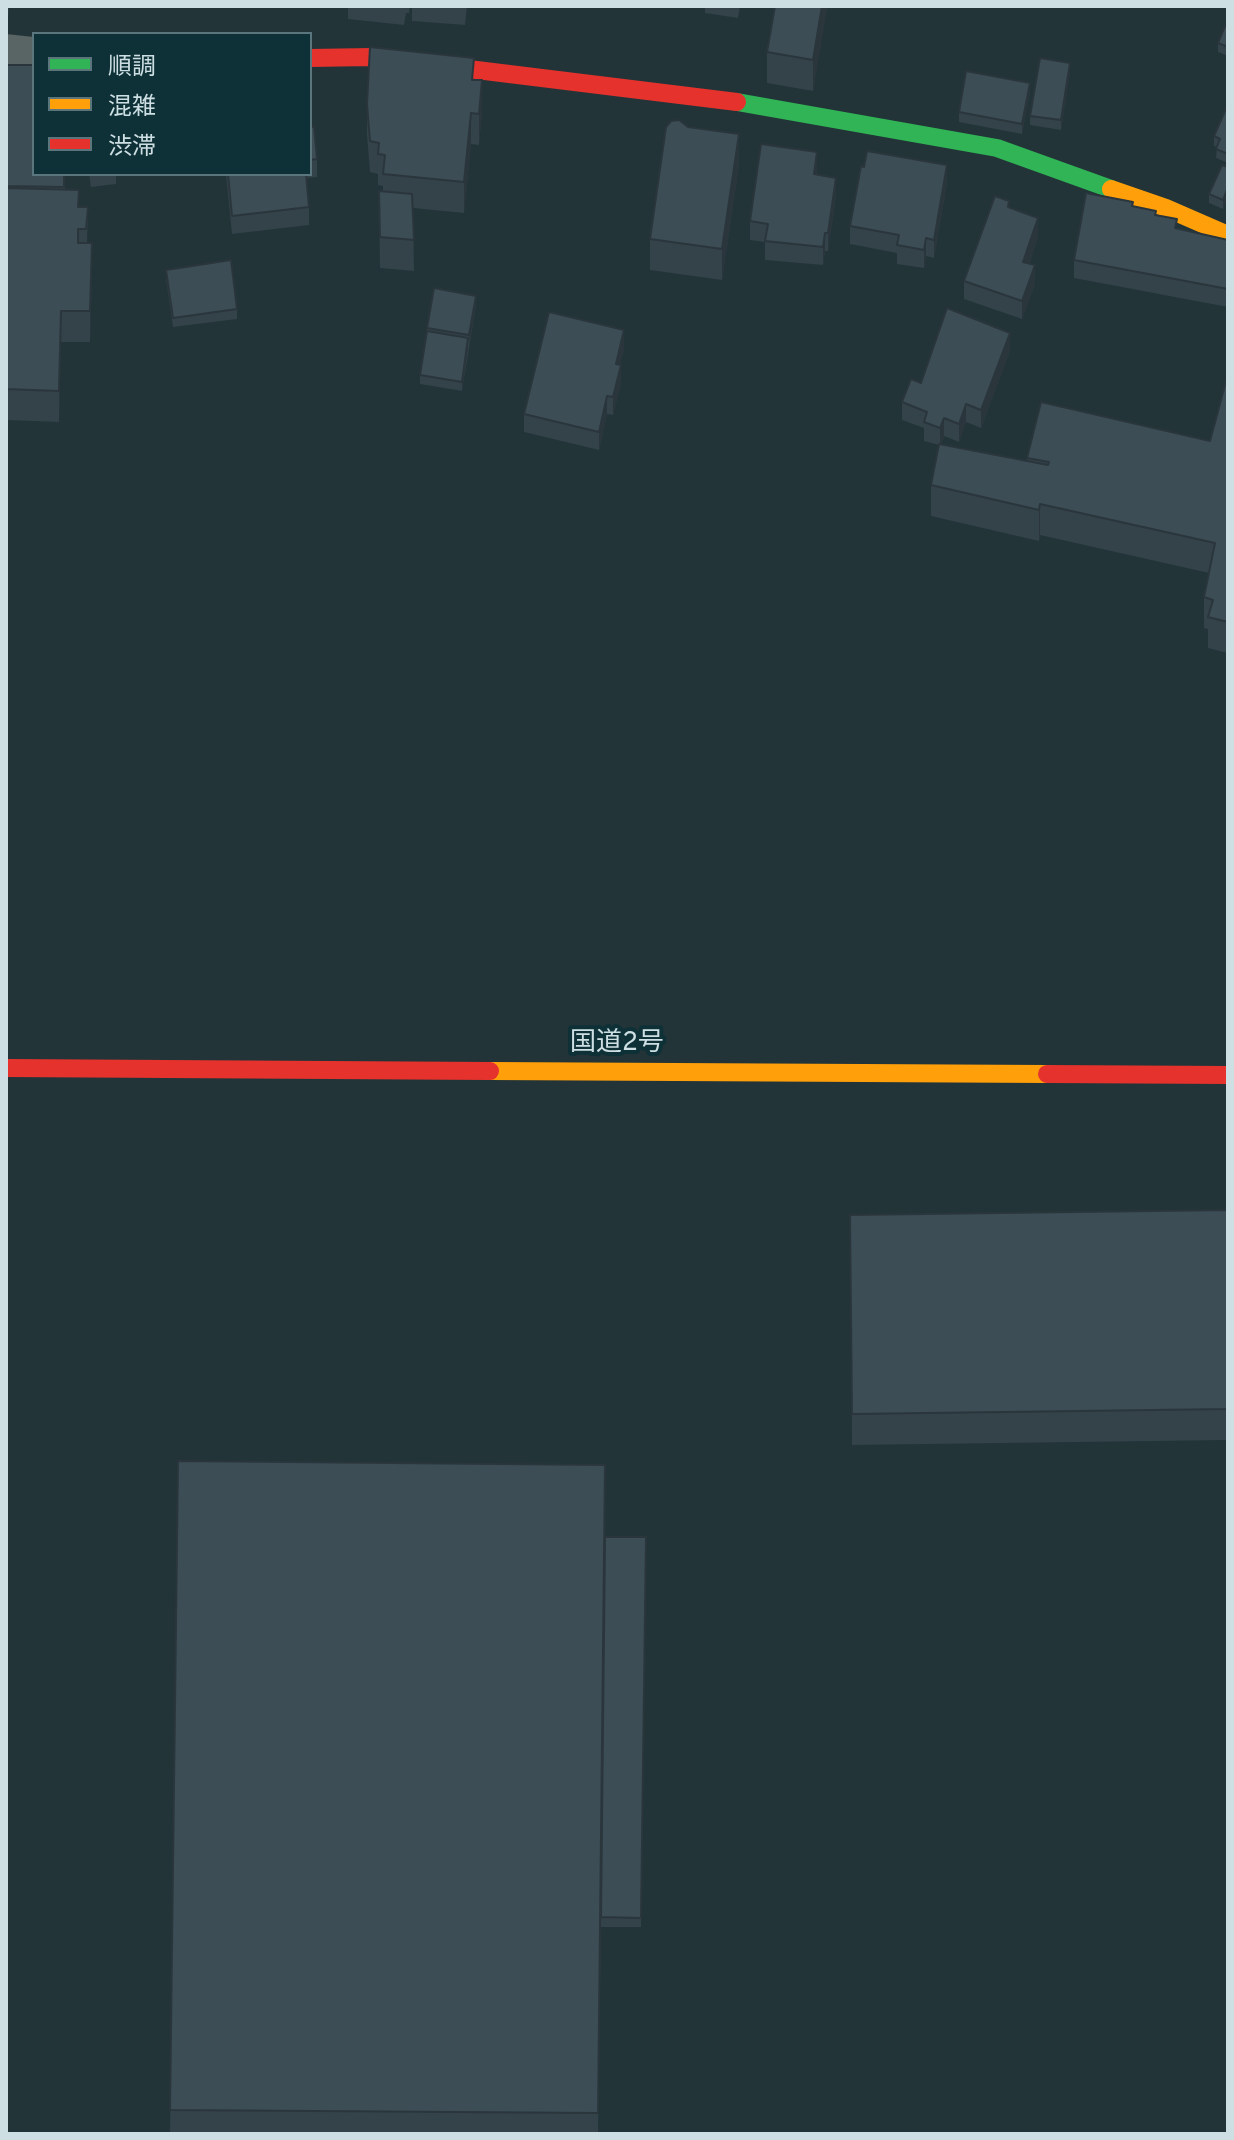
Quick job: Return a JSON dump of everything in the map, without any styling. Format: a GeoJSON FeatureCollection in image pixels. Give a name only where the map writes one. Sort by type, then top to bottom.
{"type":"FeatureCollection","features":[{"type":"Feature","properties":{"kind":"main road"},"geometry":{"type":"LineString","coordinates":[[312,58],[371,57],[714,98],[997,148],[1166,208],[1228,235]]}},
{"type":"Feature","properties":{"kind":"main road","name":"国道2号"},"geometry":{"type":"LineString","coordinates":[[6,1068],[1228,1075]]}},
{"type":"Feature","properties":{"kind":"street"},"geometry":{"type":"LineString","coordinates":[[6,56],[32,59]]}},
{"type":"Feature","properties":{"kind":"building"},"geometry":{"type":"Polygon","coordinates":[[[775,6],[822,6],[813,60],[767,52],[775,6]]]}},
{"type":"Feature","properties":{"kind":"building"},"geometry":{"type":"Polygon","coordinates":[[[1225,26],[1228,27],[1228,47],[1218,43],[1225,26]]]}},
{"type":"Feature","properties":{"kind":"building"},"geometry":{"type":"Polygon","coordinates":[[[370,47],[474,58],[472,80],[482,80],[479,114],[471,113],[464,182],[383,174],[385,155],[378,154],[379,143],[370,141],[367,104],[370,47]]]}},
{"type":"Feature","properties":{"kind":"building"},"geometry":{"type":"Polygon","coordinates":[[[1040,58],[1070,63],[1061,120],[1030,116],[1040,58]]]}},
{"type":"Feature","properties":{"kind":"building"},"geometry":{"type":"Polygon","coordinates":[[[6,65],[32,65],[32,176],[64,176],[64,187],[6,186],[6,65]]]}},
{"type":"Feature","properties":{"kind":"building"},"geometry":{"type":"Polygon","coordinates":[[[966,71],[1030,83],[1022,124],[959,112],[966,71]]]}},
{"type":"Feature","properties":{"kind":"building"},"geometry":{"type":"Polygon","coordinates":[[[1228,104],[1228,154],[1216,149],[1220,139],[1214,136],[1228,104]]]}},
{"type":"Feature","properties":{"kind":"building"},"geometry":{"type":"Polygon","coordinates":[[[679,120],[688,127],[739,134],[722,249],[650,239],[666,127],[671,121],[679,120]]]}},
{"type":"Feature","properties":{"kind":"building"},"geometry":{"type":"Polygon","coordinates":[[[312,127],[314,127],[317,159],[312,160],[312,127]]]}},
{"type":"Feature","properties":{"kind":"building"},"geometry":{"type":"Polygon","coordinates":[[[761,144],[817,152],[814,174],[836,178],[823,247],[765,241],[768,224],[750,221],[761,144]]]}},
{"type":"Feature","properties":{"kind":"building"},"geometry":{"type":"Polygon","coordinates":[[[867,151],[947,165],[934,240],[926,238],[924,250],[897,245],[899,235],[850,226],[861,166],[864,167],[867,151]]]}},
{"type":"Feature","properties":{"kind":"building"},"geometry":{"type":"Polygon","coordinates":[[[1222,165],[1228,167],[1228,187],[1223,200],[1209,194],[1222,165]]]}},
{"type":"Feature","properties":{"kind":"building"},"geometry":{"type":"Polygon","coordinates":[[[228,176],[306,176],[309,207],[232,216],[228,176]]]}},
{"type":"Feature","properties":{"kind":"building"},"geometry":{"type":"Polygon","coordinates":[[[6,188],[79,190],[78,207],[88,207],[86,229],[78,229],[78,243],[92,243],[90,311],[61,311],[59,391],[6,389],[6,188]]]}},
{"type":"Feature","properties":{"kind":"building"},"geometry":{"type":"Polygon","coordinates":[[[379,191],[412,194],[414,240],[380,237],[379,191]]]}},
{"type":"Feature","properties":{"kind":"building"},"geometry":{"type":"Polygon","coordinates":[[[1086,193],[1133,202],[1132,206],[1156,211],[1155,215],[1177,219],[1175,228],[1228,240],[1228,289],[1074,260],[1086,193]]]}},
{"type":"Feature","properties":{"kind":"building"},"geometry":{"type":"Polygon","coordinates":[[[995,196],[1009,201],[1008,207],[1038,218],[1023,262],[1035,265],[1022,301],[964,281],[995,196]]]}},
{"type":"Feature","properties":{"kind":"building"},"geometry":{"type":"Polygon","coordinates":[[[231,260],[237,309],[173,318],[166,270],[231,260]]]}},
{"type":"Feature","properties":{"kind":"building"},"geometry":{"type":"Polygon","coordinates":[[[434,288],[476,296],[469,335],[427,328],[434,288]]]}},
{"type":"Feature","properties":{"kind":"building"},"geometry":{"type":"Polygon","coordinates":[[[947,308],[1010,333],[981,410],[966,404],[959,424],[944,418],[940,428],[924,422],[927,412],[902,402],[911,379],[921,383],[947,308]]]}},
{"type":"Feature","properties":{"kind":"building"},"geometry":{"type":"Polygon","coordinates":[[[549,312],[624,330],[616,364],[621,365],[613,397],[607,396],[599,432],[524,414],[549,312]]]}},
{"type":"Feature","properties":{"kind":"building"},"geometry":{"type":"Polygon","coordinates":[[[427,331],[468,338],[462,382],[420,375],[427,331]]]}},
{"type":"Feature","properties":{"kind":"building"},"geometry":{"type":"Polygon","coordinates":[[[1228,374],[1228,622],[1208,617],[1213,600],[1204,597],[1215,543],[1040,504],[1039,510],[931,485],[939,444],[1048,465],[1049,462],[1027,458],[1041,402],[1210,441],[1228,374]]]}},
{"type":"Feature","properties":{"kind":"building"},"geometry":{"type":"Polygon","coordinates":[[[1228,1210],[1228,1409],[852,1414],[850,1215],[1228,1210]]]}},
{"type":"Feature","properties":{"kind":"building"},"geometry":{"type":"Polygon","coordinates":[[[178,1461],[605,1465],[598,2113],[170,2110],[178,1461]]]}},
{"type":"Feature","properties":{"kind":"building"},"geometry":{"type":"Polygon","coordinates":[[[605,1537],[646,1537],[641,1918],[601,1917],[605,1537]]]}},
{"type":"Feature","properties":{"kind":"traffic: fast"},"geometry":{"type":"LineString","coordinates":[[737,102],[997,148],[1111,189]]}},
{"type":"Feature","properties":{"kind":"traffic: slow"},"geometry":{"type":"LineString","coordinates":[[1111,189],[1166,208],[1228,235]]}},
{"type":"Feature","properties":{"kind":"traffic: slow"},"geometry":{"type":"LineString","coordinates":[[490,1071],[1047,1074]]}},
{"type":"Feature","properties":{"kind":"traffic: jam"},"geometry":{"type":"LineString","coordinates":[[312,58],[371,57],[737,102]]}},
{"type":"Feature","properties":{"kind":"traffic: jam"},"geometry":{"type":"LineString","coordinates":[[6,1068],[490,1071]]}},
{"type":"Feature","properties":{"kind":"traffic: jam"},"geometry":{"type":"LineString","coordinates":[[1047,1074],[1228,1075]]}}]}
